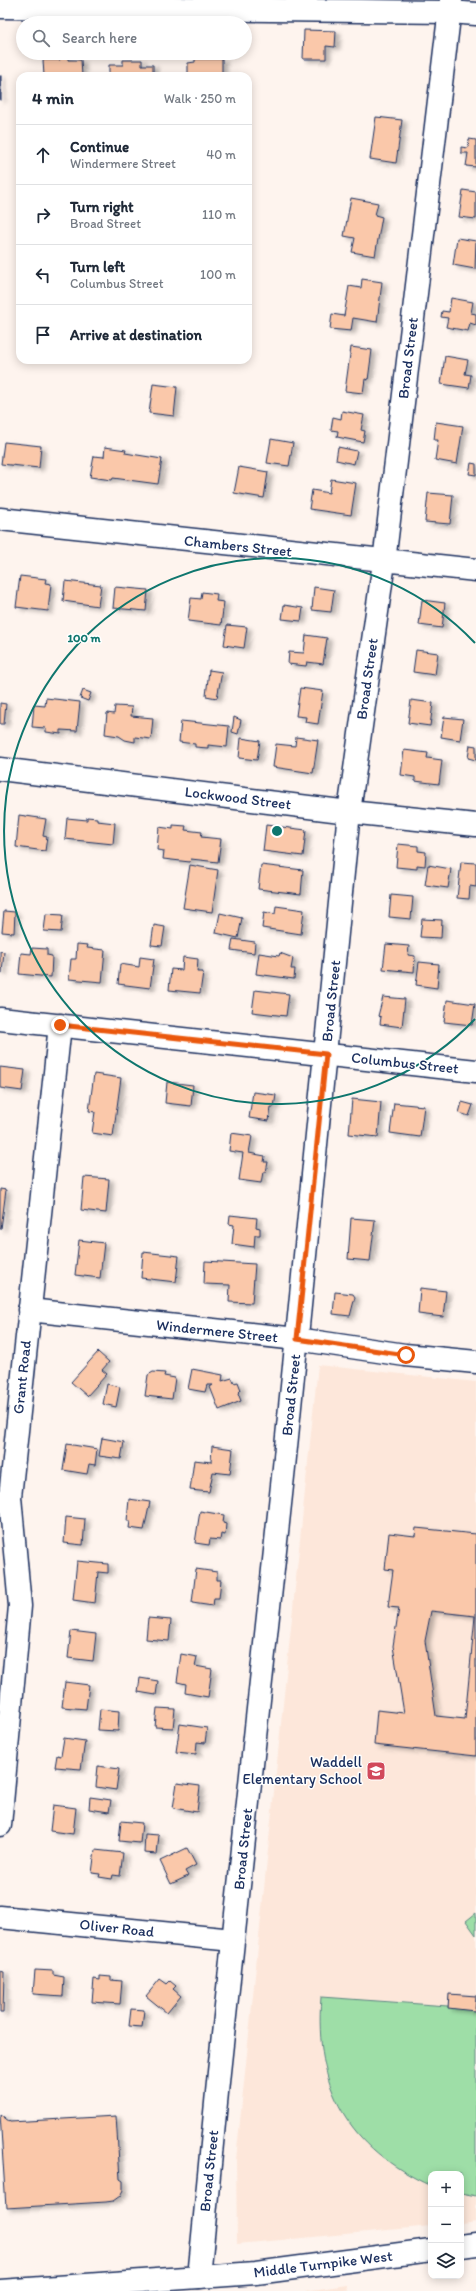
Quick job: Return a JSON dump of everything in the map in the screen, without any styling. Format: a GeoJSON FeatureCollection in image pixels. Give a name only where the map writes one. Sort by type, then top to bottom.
{"type":"FeatureCollection","features":[{"type":"Feature","properties":{"kind":"street"},"geometry":{"type":"LineString","coordinates":[[0,7],[451,6],[476,14]]}},
{"type":"Feature","properties":{"kind":"street","name":"Broad Street"},"geometry":{"type":"LineString","coordinates":[[199,2284],[233,1940],[297,1339],[349,812],[384,562],[451,6]]}},
{"type":"Feature","properties":{"kind":"street","name":"Chambers Street"},"geometry":{"type":"LineString","coordinates":[[0,519],[384,562],[476,570]]}},
{"type":"Feature","properties":{"kind":"street","name":"Lockwood Street"},"geometry":{"type":"LineString","coordinates":[[0,769],[349,812],[476,825]]}},
{"type":"Feature","properties":{"kind":"street","name":"Columbus Street"},"geometry":{"type":"LineString","coordinates":[[0,1019],[476,1071]]}},
{"type":"Feature","properties":{"kind":"street","name":"Grant Road"},"geometry":{"type":"LineString","coordinates":[[0,1825],[7,1676],[20,1606],[10,1497],[8,1432],[29,1310],[60,1025]]}},
{"type":"Feature","properties":{"kind":"street","name":"Windermere Street"},"geometry":{"type":"LineString","coordinates":[[29,1310],[297,1339],[406,1355],[476,1362]]}},
{"type":"Feature","properties":{"kind":"street","name":"Oliver Road"},"geometry":{"type":"LineString","coordinates":[[0,1917],[233,1940]]}},
{"type":"Feature","properties":{"kind":"street"},"geometry":{"type":"LineString","coordinates":[[464,2246],[476,2244]]}},
{"type":"Feature","properties":{"kind":"street","name":"Middle Turnpike West"},"geometry":{"type":"LineString","coordinates":[[0,2291],[199,2284],[256,2273],[428,2250]]}},
{"type":"Feature","properties":{"kind":"shaded area","name":"Waddell Elementary School"},"geometry":{"type":"Polygon","coordinates":[[[318,1365],[476,1382],[476,2222],[464,2224],[464,2171],[428,2171],[428,2226],[237,2244],[236,2160],[318,1365]]]}},
{"type":"Feature","properties":{"kind":"shaded area"},"geometry":{"type":"Polygon","coordinates":[[[347,2285],[348,2291],[305,2291],[347,2285]]]}},
{"type":"Feature","properties":{"kind":"green space"},"geometry":{"type":"Polygon","coordinates":[[[476,1913],[476,1935],[466,1921],[476,1913]]]}},
{"type":"Feature","properties":{"kind":"green space"},"geometry":{"type":"Polygon","coordinates":[[[321,1997],[476,2008],[476,2196],[464,2194],[464,2171],[428,2171],[428,2184],[402,2171],[378,2153],[358,2133],[342,2111],[331,2087],[324,2060],[320,2030],[321,1997]]]}},
{"type":"Feature","properties":{"kind":"building"},"geometry":{"type":"Polygon","coordinates":[[[304,30],[336,31],[335,47],[326,46],[326,59],[303,59],[304,30]]]}},
{"type":"Feature","properties":{"kind":"building"},"geometry":{"type":"Polygon","coordinates":[[[43,60],[81,60],[82,72],[44,72],[43,60]]]}},
{"type":"Feature","properties":{"kind":"building"},"geometry":{"type":"Polygon","coordinates":[[[123,60],[142,60],[142,65],[153,65],[153,72],[109,72],[109,65],[123,65],[123,60]]]}},
{"type":"Feature","properties":{"kind":"building"},"geometry":{"type":"Polygon","coordinates":[[[195,60],[222,60],[222,72],[188,72],[188,63],[195,62],[195,60]]]}},
{"type":"Feature","properties":{"kind":"building"},"geometry":{"type":"Polygon","coordinates":[[[1,76],[1,100],[0,100],[1,76]]]}},
{"type":"Feature","properties":{"kind":"building"},"geometry":{"type":"Polygon","coordinates":[[[376,117],[402,120],[396,163],[370,159],[376,117]]]}},
{"type":"Feature","properties":{"kind":"building"},"geometry":{"type":"Polygon","coordinates":[[[469,139],[476,140],[476,167],[466,166],[468,153],[461,153],[461,147],[468,148],[469,139]]]}},
{"type":"Feature","properties":{"kind":"building"},"geometry":{"type":"Polygon","coordinates":[[[463,190],[476,192],[476,219],[459,217],[463,190]]]}},
{"type":"Feature","properties":{"kind":"building"},"geometry":{"type":"Polygon","coordinates":[[[351,198],[378,203],[375,215],[382,217],[375,256],[352,252],[355,238],[344,236],[351,198]]]}},
{"type":"Feature","properties":{"kind":"building"},"geometry":{"type":"Polygon","coordinates":[[[457,238],[476,241],[475,269],[453,265],[457,238]]]}},
{"type":"Feature","properties":{"kind":"building"},"geometry":{"type":"Polygon","coordinates":[[[362,279],[382,282],[377,322],[353,318],[351,331],[330,329],[332,314],[344,316],[349,286],[361,288],[362,279]]]}},
{"type":"Feature","properties":{"kind":"building"},"geometry":{"type":"Polygon","coordinates":[[[451,298],[473,302],[471,313],[476,314],[476,325],[470,323],[468,331],[446,327],[448,318],[441,317],[442,311],[449,312],[451,298]]]}},
{"type":"Feature","properties":{"kind":"building"},"geometry":{"type":"Polygon","coordinates":[[[351,347],[372,350],[368,380],[365,379],[363,393],[345,391],[351,347]]]}},
{"type":"Feature","properties":{"kind":"building"},"geometry":{"type":"Polygon","coordinates":[[[445,356],[468,360],[465,374],[471,375],[469,388],[441,384],[445,356]]]}},
{"type":"Feature","properties":{"kind":"building"},"geometry":{"type":"Polygon","coordinates":[[[153,384],[177,387],[174,416],[149,413],[153,384]]]}},
{"type":"Feature","properties":{"kind":"building"},"geometry":{"type":"Polygon","coordinates":[[[342,411],[364,415],[361,430],[365,431],[363,442],[337,437],[338,431],[331,430],[333,417],[341,419],[342,411]]]}},
{"type":"Feature","properties":{"kind":"building"},"geometry":{"type":"Polygon","coordinates":[[[436,422],[463,426],[457,464],[435,460],[438,440],[434,440],[436,422]]]}},
{"type":"Feature","properties":{"kind":"building"},"geometry":{"type":"Polygon","coordinates":[[[271,439],[293,443],[289,466],[267,463],[271,439]]]}},
{"type":"Feature","properties":{"kind":"building"},"geometry":{"type":"Polygon","coordinates":[[[4,442],[41,446],[39,468],[1,464],[4,442]]]}},
{"type":"Feature","properties":{"kind":"building"},"geometry":{"type":"Polygon","coordinates":[[[105,447],[126,450],[125,453],[162,459],[158,484],[113,478],[112,480],[90,477],[94,456],[104,457],[105,447]]]}},
{"type":"Feature","properties":{"kind":"building"},"geometry":{"type":"Polygon","coordinates":[[[338,447],[357,451],[354,464],[336,460],[338,447]]]}},
{"type":"Feature","properties":{"kind":"building"},"geometry":{"type":"Polygon","coordinates":[[[471,463],[476,464],[476,475],[469,474],[471,463]]]}},
{"type":"Feature","properties":{"kind":"building"},"geometry":{"type":"Polygon","coordinates":[[[239,467],[268,472],[264,498],[234,493],[239,467]]]}},
{"type":"Feature","properties":{"kind":"building"},"geometry":{"type":"Polygon","coordinates":[[[331,479],[356,483],[351,515],[309,509],[312,490],[329,493],[331,479]]]}},
{"type":"Feature","properties":{"kind":"building"},"geometry":{"type":"Polygon","coordinates":[[[428,493],[453,495],[450,524],[425,522],[428,493]]]}},
{"type":"Feature","properties":{"kind":"building"},"geometry":{"type":"Polygon","coordinates":[[[20,576],[46,579],[45,583],[51,584],[48,611],[16,607],[20,576]]]}},
{"type":"Feature","properties":{"kind":"building"},"geometry":{"type":"Polygon","coordinates":[[[65,581],[101,585],[98,606],[63,601],[65,581]]]}},
{"type":"Feature","properties":{"kind":"building"},"geometry":{"type":"Polygon","coordinates":[[[115,587],[148,590],[146,611],[113,608],[115,587]]]}},
{"type":"Feature","properties":{"kind":"building"},"geometry":{"type":"Polygon","coordinates":[[[314,587],[334,590],[331,612],[312,610],[314,587]]]}},
{"type":"Feature","properties":{"kind":"building"},"geometry":{"type":"Polygon","coordinates":[[[202,592],[217,594],[216,601],[224,602],[221,625],[188,621],[191,598],[201,599],[202,592]]]}},
{"type":"Feature","properties":{"kind":"building"},"geometry":{"type":"Polygon","coordinates":[[[422,600],[445,603],[442,628],[419,625],[422,600]]]}},
{"type":"Feature","properties":{"kind":"building"},"geometry":{"type":"Polygon","coordinates":[[[284,605],[303,608],[301,621],[282,619],[284,605]]]}},
{"type":"Feature","properties":{"kind":"building"},"geometry":{"type":"Polygon","coordinates":[[[227,625],[247,627],[244,648],[224,645],[227,625]]]}},
{"type":"Feature","properties":{"kind":"building"},"geometry":{"type":"Polygon","coordinates":[[[306,635],[327,638],[323,664],[307,662],[306,666],[288,664],[289,652],[304,653],[306,635]]]}},
{"type":"Feature","properties":{"kind":"building"},"geometry":{"type":"Polygon","coordinates":[[[416,650],[438,653],[435,675],[413,672],[416,650]]]}},
{"type":"Feature","properties":{"kind":"building"},"geometry":{"type":"Polygon","coordinates":[[[209,670],[222,672],[217,698],[206,696],[209,670]]]}},
{"type":"Feature","properties":{"kind":"building"},"geometry":{"type":"Polygon","coordinates":[[[300,688],[323,691],[318,724],[305,722],[306,717],[296,716],[300,688]]]}},
{"type":"Feature","properties":{"kind":"building"},"geometry":{"type":"Polygon","coordinates":[[[83,690],[91,693],[88,701],[80,698],[83,690]]]}},
{"type":"Feature","properties":{"kind":"building"},"geometry":{"type":"Polygon","coordinates":[[[46,698],[80,702],[77,731],[61,730],[61,734],[46,732],[46,728],[32,727],[34,705],[45,706],[46,698]]]}},
{"type":"Feature","properties":{"kind":"building"},"geometry":{"type":"Polygon","coordinates":[[[411,700],[433,703],[430,726],[408,723],[411,700]]]}},
{"type":"Feature","properties":{"kind":"building"},"geometry":{"type":"Polygon","coordinates":[[[0,703],[6,704],[4,724],[0,724],[0,703]]]}},
{"type":"Feature","properties":{"kind":"building"},"geometry":{"type":"Polygon","coordinates":[[[115,706],[132,707],[131,716],[153,718],[151,739],[135,737],[135,742],[125,740],[119,736],[105,734],[107,713],[114,714],[115,706]]]}},
{"type":"Feature","properties":{"kind":"building"},"geometry":{"type":"Polygon","coordinates":[[[234,717],[241,720],[238,734],[232,732],[234,717]]]}},
{"type":"Feature","properties":{"kind":"building"},"geometry":{"type":"Polygon","coordinates":[[[444,717],[463,719],[460,740],[441,737],[444,717]]]}},
{"type":"Feature","properties":{"kind":"building"},"geometry":{"type":"Polygon","coordinates":[[[181,721],[229,726],[227,747],[208,745],[208,748],[195,747],[195,744],[179,742],[181,721]]]}},
{"type":"Feature","properties":{"kind":"building"},"geometry":{"type":"Polygon","coordinates":[[[296,737],[318,740],[313,773],[273,767],[276,744],[295,746],[296,737]]]}},
{"type":"Feature","properties":{"kind":"building"},"geometry":{"type":"Polygon","coordinates":[[[241,738],[260,741],[257,760],[239,758],[241,738]]]}},
{"type":"Feature","properties":{"kind":"building"},"geometry":{"type":"Polygon","coordinates":[[[470,745],[476,746],[476,760],[468,758],[470,745]]]}},
{"type":"Feature","properties":{"kind":"building"},"geometry":{"type":"Polygon","coordinates":[[[404,750],[428,753],[427,758],[442,760],[439,784],[415,781],[415,777],[401,775],[404,750]]]}},
{"type":"Feature","properties":{"kind":"building"},"geometry":{"type":"Polygon","coordinates":[[[19,815],[46,819],[43,836],[47,837],[45,851],[16,847],[19,815]]]}},
{"type":"Feature","properties":{"kind":"building"},"geometry":{"type":"Polygon","coordinates":[[[87,817],[97,818],[97,821],[115,823],[113,844],[65,839],[67,818],[87,820],[87,817]]]}},
{"type":"Feature","properties":{"kind":"building"},"geometry":{"type":"Polygon","coordinates":[[[173,825],[186,826],[185,830],[202,832],[201,837],[221,839],[218,862],[191,859],[190,862],[163,859],[164,851],[157,850],[159,827],[173,829],[173,825]]]}},
{"type":"Feature","properties":{"kind":"building"},"geometry":{"type":"Polygon","coordinates":[[[266,825],[306,830],[303,856],[263,851],[266,825]]]}},
{"type":"Feature","properties":{"kind":"building"},"geometry":{"type":"Polygon","coordinates":[[[398,844],[418,846],[418,851],[426,852],[425,866],[417,865],[417,869],[396,867],[398,844]]]}},
{"type":"Feature","properties":{"kind":"building"},"geometry":{"type":"Polygon","coordinates":[[[461,862],[476,863],[476,887],[470,886],[469,899],[457,898],[461,862]]]}},
{"type":"Feature","properties":{"kind":"building"},"geometry":{"type":"Polygon","coordinates":[[[190,865],[218,870],[212,912],[183,908],[190,865]]]}},
{"type":"Feature","properties":{"kind":"building"},"geometry":{"type":"Polygon","coordinates":[[[261,865],[303,870],[301,894],[258,889],[261,865]]]}},
{"type":"Feature","properties":{"kind":"building"},"geometry":{"type":"Polygon","coordinates":[[[428,865],[451,869],[448,888],[425,885],[428,865]]]}},
{"type":"Feature","properties":{"kind":"building"},"geometry":{"type":"Polygon","coordinates":[[[391,895],[413,897],[411,919],[389,917],[391,895]]]}},
{"type":"Feature","properties":{"kind":"building"},"geometry":{"type":"Polygon","coordinates":[[[276,906],[304,910],[301,934],[262,928],[264,912],[275,914],[276,906]]]}},
{"type":"Feature","properties":{"kind":"building"},"geometry":{"type":"Polygon","coordinates":[[[4,911],[15,912],[14,933],[2,932],[4,911]]]}},
{"type":"Feature","properties":{"kind":"building"},"geometry":{"type":"Polygon","coordinates":[[[220,913],[242,918],[238,938],[216,933],[220,913]]]}},
{"type":"Feature","properties":{"kind":"building"},"geometry":{"type":"Polygon","coordinates":[[[46,914],[63,915],[61,932],[44,931],[46,914]]]}},
{"type":"Feature","properties":{"kind":"building"},"geometry":{"type":"Polygon","coordinates":[[[422,919],[442,920],[441,938],[420,937],[422,919]]]}},
{"type":"Feature","properties":{"kind":"building"},"geometry":{"type":"Polygon","coordinates":[[[154,925],[165,927],[162,946],[151,945],[154,925]]]}},
{"type":"Feature","properties":{"kind":"building"},"geometry":{"type":"Polygon","coordinates":[[[233,939],[255,942],[254,953],[231,950],[233,939]]]}},
{"type":"Feature","properties":{"kind":"building"},"geometry":{"type":"Polygon","coordinates":[[[77,944],[88,945],[87,948],[105,950],[102,982],[69,979],[71,959],[76,959],[77,944]]]}},
{"type":"Feature","properties":{"kind":"building"},"geometry":{"type":"Polygon","coordinates":[[[386,944],[409,946],[408,955],[415,956],[414,972],[383,969],[386,944]]]}},
{"type":"Feature","properties":{"kind":"building"},"geometry":{"type":"Polygon","coordinates":[[[32,948],[47,949],[47,955],[52,956],[51,977],[19,974],[21,953],[31,954],[32,948]]]}},
{"type":"Feature","properties":{"kind":"building"},"geometry":{"type":"Polygon","coordinates":[[[0,951],[4,952],[2,973],[0,972],[0,951]]]}},
{"type":"Feature","properties":{"kind":"building"},"geometry":{"type":"Polygon","coordinates":[[[259,953],[279,956],[280,953],[293,958],[291,969],[295,969],[294,979],[256,974],[259,953]]]}},
{"type":"Feature","properties":{"kind":"building"},"geometry":{"type":"Polygon","coordinates":[[[140,957],[154,959],[150,988],[118,984],[120,964],[139,967],[140,957]]]}},
{"type":"Feature","properties":{"kind":"building"},"geometry":{"type":"Polygon","coordinates":[[[183,957],[198,959],[197,972],[203,972],[200,993],[169,990],[171,969],[182,970],[183,957]]]}},
{"type":"Feature","properties":{"kind":"building"},"geometry":{"type":"Polygon","coordinates":[[[419,962],[439,964],[437,988],[416,985],[419,962]]]}},
{"type":"Feature","properties":{"kind":"building"},"geometry":{"type":"Polygon","coordinates":[[[255,990],[289,994],[286,1016],[252,1012],[255,990]]]}},
{"type":"Feature","properties":{"kind":"building"},"geometry":{"type":"Polygon","coordinates":[[[383,997],[405,999],[402,1027],[380,1024],[381,1017],[378,1016],[383,997]]]}},
{"type":"Feature","properties":{"kind":"building"},"geometry":{"type":"Polygon","coordinates":[[[447,1000],[475,1004],[472,1025],[444,1022],[447,1000]]]}},
{"type":"Feature","properties":{"kind":"building"},"geometry":{"type":"Polygon","coordinates":[[[0,1067],[25,1070],[22,1091],[0,1088],[0,1067]]]}},
{"type":"Feature","properties":{"kind":"building"},"geometry":{"type":"Polygon","coordinates":[[[94,1074],[121,1078],[113,1136],[92,1133],[95,1112],[89,1111],[94,1074]]]}},
{"type":"Feature","properties":{"kind":"building"},"geometry":{"type":"Polygon","coordinates":[[[167,1082],[193,1085],[191,1106],[165,1103],[167,1082]]]}},
{"type":"Feature","properties":{"kind":"building"},"geometry":{"type":"Polygon","coordinates":[[[253,1092],[276,1095],[274,1107],[271,1107],[269,1121],[249,1118],[253,1092]]]}},
{"type":"Feature","properties":{"kind":"building"},"geometry":{"type":"Polygon","coordinates":[[[352,1099],[381,1102],[378,1137],[349,1134],[352,1099]]]}},
{"type":"Feature","properties":{"kind":"building"},"geometry":{"type":"Polygon","coordinates":[[[462,1102],[473,1105],[469,1116],[459,1113],[462,1102]]]}},
{"type":"Feature","properties":{"kind":"building"},"geometry":{"type":"Polygon","coordinates":[[[394,1103],[424,1106],[420,1137],[390,1133],[394,1103]]]}},
{"type":"Feature","properties":{"kind":"building"},"geometry":{"type":"Polygon","coordinates":[[[231,1133],[252,1136],[249,1153],[265,1156],[264,1162],[268,1162],[266,1172],[263,1172],[261,1183],[239,1180],[243,1153],[229,1151],[231,1133]]]}},
{"type":"Feature","properties":{"kind":"building"},"geometry":{"type":"Polygon","coordinates":[[[84,1177],[109,1179],[106,1213],[81,1210],[84,1177]]]}},
{"type":"Feature","properties":{"kind":"building"},"geometry":{"type":"Polygon","coordinates":[[[0,1189],[6,1190],[1,1229],[0,1229],[0,1189]]]}},
{"type":"Feature","properties":{"kind":"building"},"geometry":{"type":"Polygon","coordinates":[[[230,1215],[257,1218],[256,1227],[260,1228],[260,1235],[255,1235],[254,1247],[232,1244],[234,1225],[229,1224],[230,1215]]]}},
{"type":"Feature","properties":{"kind":"building"},"geometry":{"type":"Polygon","coordinates":[[[351,1218],[375,1220],[370,1261],[348,1259],[351,1218]]]}},
{"type":"Feature","properties":{"kind":"building"},"geometry":{"type":"Polygon","coordinates":[[[79,1240],[104,1243],[100,1278],[75,1275],[79,1240]]]}},
{"type":"Feature","properties":{"kind":"building"},"geometry":{"type":"Polygon","coordinates":[[[143,1252],[179,1256],[176,1282],[141,1278],[143,1252]]]}},
{"type":"Feature","properties":{"kind":"building"},"geometry":{"type":"Polygon","coordinates":[[[205,1261],[255,1264],[252,1303],[229,1302],[230,1285],[204,1284],[205,1261]]]}},
{"type":"Feature","properties":{"kind":"building"},"geometry":{"type":"Polygon","coordinates":[[[420,1288],[446,1291],[443,1317],[418,1314],[420,1288]]]}},
{"type":"Feature","properties":{"kind":"building"},"geometry":{"type":"Polygon","coordinates":[[[335,1292],[353,1294],[355,1297],[350,1316],[333,1314],[335,1292]]]}},
{"type":"Feature","properties":{"kind":"building"},"geometry":{"type":"Polygon","coordinates":[[[98,1352],[109,1362],[102,1370],[107,1374],[87,1396],[71,1382],[98,1352]]]}},
{"type":"Feature","properties":{"kind":"building"},"geometry":{"type":"Polygon","coordinates":[[[192,1369],[223,1375],[222,1381],[232,1378],[234,1383],[238,1382],[241,1390],[238,1393],[241,1401],[219,1410],[210,1387],[213,1385],[207,1385],[205,1392],[188,1389],[192,1369]]]}},
{"type":"Feature","properties":{"kind":"building"},"geometry":{"type":"Polygon","coordinates":[[[153,1372],[165,1373],[164,1376],[175,1378],[172,1399],[145,1396],[148,1375],[153,1372]]]}},
{"type":"Feature","properties":{"kind":"building"},"geometry":{"type":"Polygon","coordinates":[[[107,1384],[120,1387],[116,1407],[103,1404],[107,1384]]]}},
{"type":"Feature","properties":{"kind":"building"},"geometry":{"type":"Polygon","coordinates":[[[102,1438],[124,1442],[121,1459],[99,1456],[102,1438]]]}},
{"type":"Feature","properties":{"kind":"building"},"geometry":{"type":"Polygon","coordinates":[[[67,1444],[97,1449],[95,1465],[89,1464],[87,1474],[63,1470],[67,1444]]]}},
{"type":"Feature","properties":{"kind":"building"},"geometry":{"type":"Polygon","coordinates":[[[212,1446],[233,1449],[230,1474],[213,1472],[209,1492],[190,1490],[194,1460],[211,1462],[212,1446]]]}},
{"type":"Feature","properties":{"kind":"building"},"geometry":{"type":"Polygon","coordinates":[[[129,1499],[150,1502],[144,1530],[129,1528],[130,1521],[127,1521],[129,1499]]]}},
{"type":"Feature","properties":{"kind":"building"},"geometry":{"type":"Polygon","coordinates":[[[200,1511],[224,1515],[223,1523],[226,1524],[225,1535],[221,1534],[220,1540],[210,1539],[209,1545],[195,1543],[200,1511]]]}},
{"type":"Feature","properties":{"kind":"building"},"geometry":{"type":"Polygon","coordinates":[[[66,1517],[85,1519],[83,1545],[64,1543],[66,1517]]]}},
{"type":"Feature","properties":{"kind":"building"},"geometry":{"type":"Polygon","coordinates":[[[416,1528],[476,1534],[476,1756],[374,1745],[377,1710],[404,1713],[393,1646],[399,1608],[388,1607],[393,1570],[385,1569],[389,1533],[415,1536],[416,1528]],[[431,1611],[425,1641],[436,1716],[465,1719],[475,1616],[431,1611]]]}},
{"type":"Feature","properties":{"kind":"building"},"geometry":{"type":"Polygon","coordinates":[[[77,1561],[108,1564],[108,1573],[98,1572],[95,1603],[73,1600],[77,1561]]]}},
{"type":"Feature","properties":{"kind":"building"},"geometry":{"type":"Polygon","coordinates":[[[196,1569],[217,1572],[217,1580],[221,1580],[219,1598],[214,1598],[213,1606],[192,1603],[196,1569]]]}},
{"type":"Feature","properties":{"kind":"building"},"geometry":{"type":"Polygon","coordinates":[[[148,1618],[171,1620],[169,1641],[146,1639],[148,1618]]]}},
{"type":"Feature","properties":{"kind":"building"},"geometry":{"type":"Polygon","coordinates":[[[71,1631],[96,1634],[93,1661],[68,1658],[71,1631]]]}},
{"type":"Feature","properties":{"kind":"building"},"geometry":{"type":"Polygon","coordinates":[[[181,1654],[197,1657],[195,1666],[212,1669],[208,1697],[185,1693],[186,1684],[177,1682],[181,1654]]]}},
{"type":"Feature","properties":{"kind":"building"},"geometry":{"type":"Polygon","coordinates":[[[140,1678],[158,1681],[156,1695],[138,1692],[140,1678]]]}},
{"type":"Feature","properties":{"kind":"building"},"geometry":{"type":"Polygon","coordinates":[[[65,1682],[89,1685],[86,1709],[62,1707],[65,1682]]]}},
{"type":"Feature","properties":{"kind":"building"},"geometry":{"type":"Polygon","coordinates":[[[157,1708],[175,1709],[173,1728],[155,1727],[157,1708]]]}},
{"type":"Feature","properties":{"kind":"building"},"geometry":{"type":"Polygon","coordinates":[[[100,1709],[119,1711],[118,1731],[98,1730],[100,1709]]]}},
{"type":"Feature","properties":{"kind":"building"},"geometry":{"type":"Polygon","coordinates":[[[180,1724],[207,1728],[205,1743],[197,1742],[196,1754],[176,1752],[180,1724]]]}},
{"type":"Feature","properties":{"kind":"building"},"geometry":{"type":"Polygon","coordinates":[[[64,1738],[85,1741],[81,1769],[55,1767],[57,1755],[61,1756],[64,1738]]]}},
{"type":"Feature","properties":{"kind":"building"},"geometry":{"type":"Polygon","coordinates":[[[98,1766],[119,1769],[116,1790],[96,1787],[98,1766]]]}},
{"type":"Feature","properties":{"kind":"building"},"geometry":{"type":"Polygon","coordinates":[[[177,1783],[200,1786],[197,1812],[173,1808],[177,1783]]]}},
{"type":"Feature","properties":{"kind":"building"},"geometry":{"type":"Polygon","coordinates":[[[90,1797],[111,1800],[109,1812],[89,1809],[90,1797]]]}},
{"type":"Feature","properties":{"kind":"building"},"geometry":{"type":"Polygon","coordinates":[[[53,1805],[76,1808],[73,1834],[50,1831],[53,1805]]]}},
{"type":"Feature","properties":{"kind":"building"},"geometry":{"type":"Polygon","coordinates":[[[121,1821],[142,1823],[140,1843],[119,1841],[121,1821]]]}},
{"type":"Feature","properties":{"kind":"building"},"geometry":{"type":"Polygon","coordinates":[[[145,1834],[159,1835],[157,1854],[144,1853],[145,1834]]]}},
{"type":"Feature","properties":{"kind":"building"},"geometry":{"type":"Polygon","coordinates":[[[187,1848],[196,1865],[185,1871],[188,1876],[171,1884],[160,1861],[187,1848]]]}},
{"type":"Feature","properties":{"kind":"building"},"geometry":{"type":"Polygon","coordinates":[[[95,1850],[123,1853],[120,1876],[113,1875],[112,1879],[99,1877],[100,1874],[92,1873],[95,1850]]]}},
{"type":"Feature","properties":{"kind":"building"},"geometry":{"type":"Polygon","coordinates":[[[35,1970],[53,1971],[53,1975],[64,1977],[63,1996],[33,1994],[35,1970]]]}},
{"type":"Feature","properties":{"kind":"building"},"geometry":{"type":"Polygon","coordinates":[[[0,1971],[4,1972],[3,2013],[0,2013],[0,1971]]]}},
{"type":"Feature","properties":{"kind":"building"},"geometry":{"type":"Polygon","coordinates":[[[100,1976],[111,1977],[111,1980],[122,1981],[120,2004],[92,2002],[94,1979],[100,1980],[100,1976]]]}},
{"type":"Feature","properties":{"kind":"building"},"geometry":{"type":"Polygon","coordinates":[[[160,1979],[167,1984],[170,1981],[176,1986],[173,1989],[181,1996],[167,2013],[146,1996],[160,1979]]]}},
{"type":"Feature","properties":{"kind":"building"},"geometry":{"type":"Polygon","coordinates":[[[449,1994],[476,1996],[475,2011],[448,2008],[449,1994]]]}},
{"type":"Feature","properties":{"kind":"building"},"geometry":{"type":"Polygon","coordinates":[[[131,2009],[144,2010],[142,2027],[129,2026],[131,2009]]]}},
{"type":"Feature","properties":{"kind":"building"},"geometry":{"type":"Polygon","coordinates":[[[0,2114],[10,2122],[116,2116],[120,2179],[123,2181],[123,2190],[120,2196],[113,2201],[106,2202],[6,2208],[0,2114]]]}},
{"type":"Feature","properties":{"kind":"place","name":"Waddell Elementary School"},"geometry":{"type":"Point","coordinates":[376,1771]}},
{"type":"Feature","properties":{"kind":"route"},"geometry":{"type":"LineString","coordinates":[[60,1025],[326,1054],[297,1339],[406,1355]]}}]}
